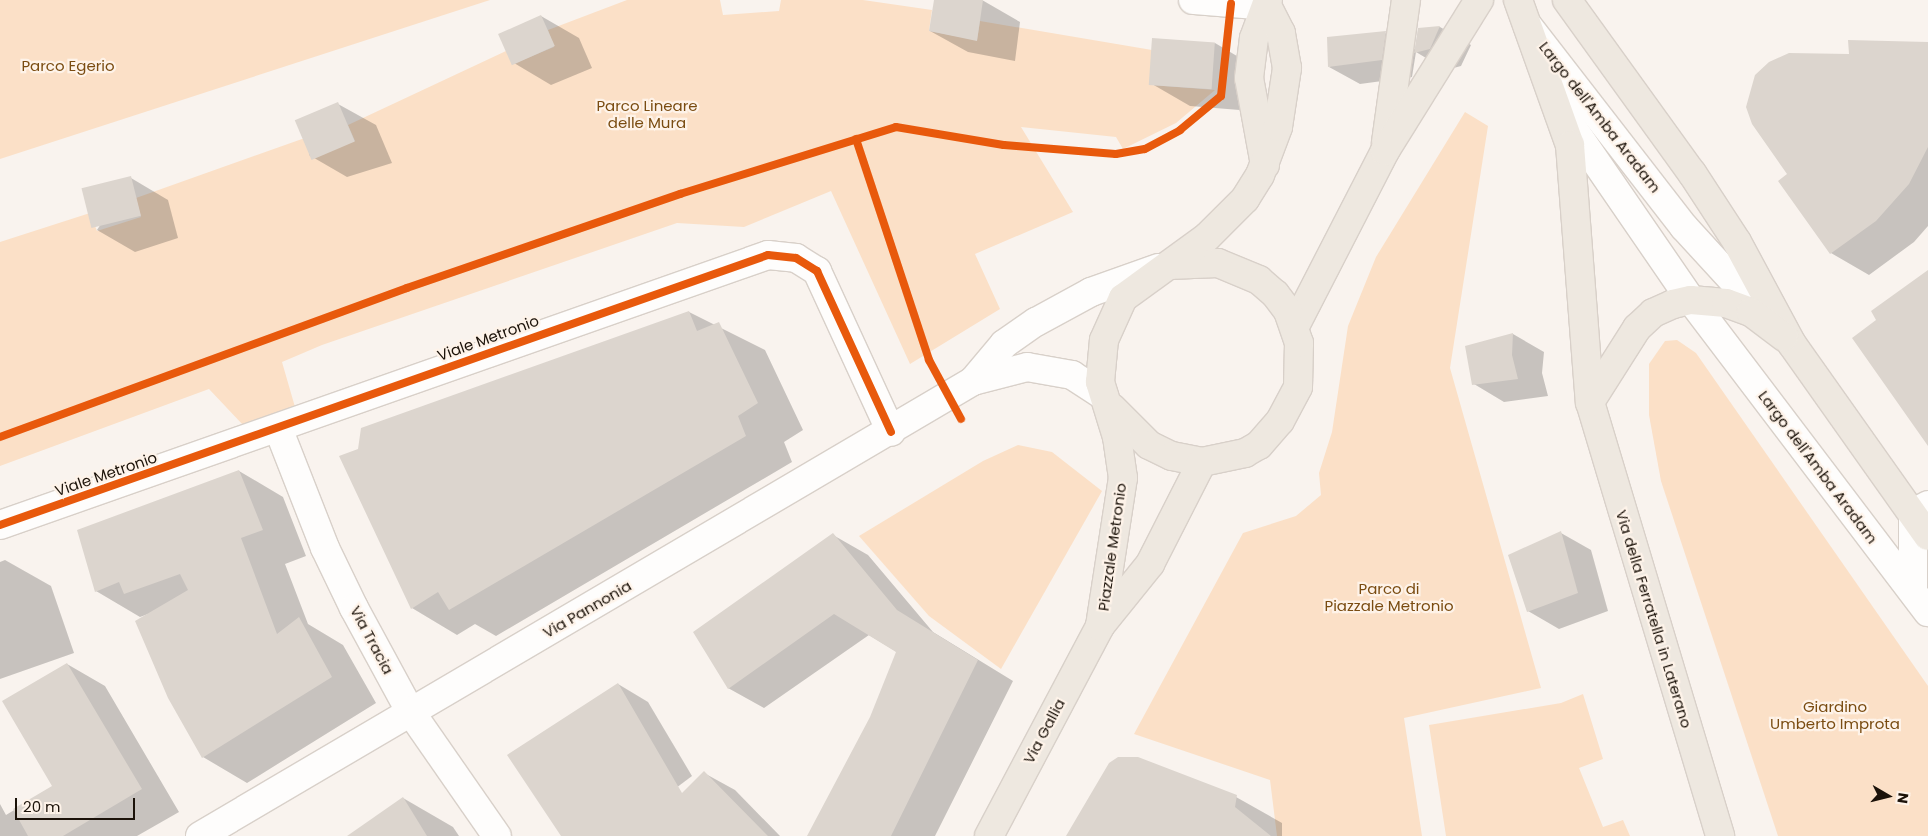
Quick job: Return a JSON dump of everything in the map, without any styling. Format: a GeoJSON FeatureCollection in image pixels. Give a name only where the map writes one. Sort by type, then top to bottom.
{"type":"FeatureCollection","features":[{"type":"Feature","properties":{"kind":"main road"},"geometry":{"type":"LineString","coordinates":[[1385,150],[1406,0]]}},
{"type":"Feature","properties":{"kind":"main road"},"geometry":{"type":"LineString","coordinates":[[1295,326],[1385,150],[1438,69],[1479,0]]}},
{"type":"Feature","properties":{"kind":"main road","name":"Largo dell'Amba Aradam"},"geometry":{"type":"LineString","coordinates":[[1518,0],[1558,108],[1573,166],[1590,402]]}},
{"type":"Feature","properties":{"kind":"main road"},"geometry":{"type":"LineString","coordinates":[[1265,165],[1251,105],[1250,66],[1257,26],[1267,3]]}},
{"type":"Feature","properties":{"kind":"main road","name":"Piazzale Metronio"},"geometry":{"type":"LineString","coordinates":[[1100,626],[1123,478],[1119,444],[1104,396],[1100,360],[1114,310],[1136,284],[1165,266],[1232,214],[1265,165],[1278,127],[1287,68],[1281,33],[1267,3]]}},
{"type":"Feature","properties":{"kind":"main road","name":"Largo dell'Amba Aradam"},"geometry":{"type":"LineString","coordinates":[[1574,10],[1714,206],[1792,344],[1920,509]]}},
{"type":"Feature","properties":{"kind":"main road","name":"Piazzale Metronio"},"geometry":{"type":"LineString","coordinates":[[1104,396],[1126,426],[1148,445],[1202,462],[1245,453],[1280,421],[1298,386],[1299,343],[1295,326],[1275,294],[1239,270],[1198,261],[1165,266]]}},
{"type":"Feature","properties":{"kind":"main road"},"geometry":{"type":"LineString","coordinates":[[1590,402],[1621,347],[1641,324],[1653,313],[1691,300],[1741,308],[1792,344]]}},
{"type":"Feature","properties":{"kind":"main road","name":"Via della Ferratella in Laterano"},"geometry":{"type":"LineString","coordinates":[[1590,402],[1720,836]]}},
{"type":"Feature","properties":{"kind":"main road","name":"Piazzale Metronio"},"geometry":{"type":"LineString","coordinates":[[1100,626],[1150,564],[1202,462]]}},
{"type":"Feature","properties":{"kind":"main road"},"geometry":{"type":"LineString","coordinates":[[1920,509],[1928,536]]}},
{"type":"Feature","properties":{"kind":"main road","name":"Via Gallia"},"geometry":{"type":"LineString","coordinates":[[989,836],[1100,626]]}},
{"type":"Feature","properties":{"kind":"street"},"geometry":{"type":"LineString","coordinates":[[1193,0],[1267,3]]}},
{"type":"Feature","properties":{"kind":"street","name":"Largo dell'Amba Aradam"},"geometry":{"type":"LineString","coordinates":[[1528,26],[1690,234],[1792,344]]}},
{"type":"Feature","properties":{"kind":"street","name":"Largo dell'Amba Aradam"},"geometry":{"type":"LineString","coordinates":[[1558,108],[1691,300],[1921,601]]}},
{"type":"Feature","properties":{"kind":"street","name":"Viale Metronio"},"geometry":{"type":"LineString","coordinates":[[0,526],[713,271],[781,255],[808,264],[824,281],[890,432]]}},
{"type":"Feature","properties":{"kind":"street","name":"Piazzale Metronio"},"geometry":{"type":"LineString","coordinates":[[973,380],[1004,344],[1036,322],[1091,292],[1165,266]]}},
{"type":"Feature","properties":{"kind":"street","name":"Piazzale Metronio"},"geometry":{"type":"LineString","coordinates":[[973,380],[1027,367],[1072,375],[1104,396]]}},
{"type":"Feature","properties":{"kind":"street","name":"Via Pannonia"},"geometry":{"type":"LineString","coordinates":[[200,836],[410,711],[890,432],[973,380]]}},
{"type":"Feature","properties":{"kind":"street","name":"Via Tracia"},"geometry":{"type":"LineString","coordinates":[[278,428],[324,548],[410,711],[497,836]]}},
{"type":"Feature","properties":{"kind":"street","name":"Largo dell'Amba Aradam"},"geometry":{"type":"LineString","coordinates":[[1920,509],[1921,601]]}},
{"type":"Feature","properties":{"kind":"green space","name":"Parco Egerio"},"geometry":{"type":"Polygon","coordinates":[[[0,0],[490,0],[0,159],[0,0]]]}},
{"type":"Feature","properties":{"kind":"green space","name":"Parco Lineare delle Mura"},"geometry":{"type":"Polygon","coordinates":[[[627,0],[720,0],[723,15],[779,11],[781,0],[863,0],[932,10],[929,31],[977,40],[980,21],[1152,50],[1151,85],[1215,90],[1176,123],[1123,149],[1116,137],[1021,127],[1073,212],[975,254],[1000,309],[910,364],[831,191],[744,227],[677,223],[322,345],[282,362],[295,407],[243,425],[209,389],[0,466],[0,242],[90,213],[97,231],[141,217],[136,198],[302,139],[355,141],[348,125],[506,51],[513,64],[554,47],[548,30],[627,0]]]}},
{"type":"Feature","properties":{"kind":"green space","name":"Parco di Piazzale Metronio"},"geometry":{"type":"Polygon","coordinates":[[[1465,112],[1488,126],[1450,368],[1541,688],[1404,718],[1422,836],[1277,836],[1270,780],[1134,734],[1243,533],[1296,516],[1321,495],[1319,473],[1332,432],[1348,326],[1376,257],[1465,112]]]}},
{"type":"Feature","properties":{"kind":"green space","name":"Giardino Umberto Improta"},"geometry":{"type":"Polygon","coordinates":[[[1677,340],[1696,353],[1928,686],[1928,836],[1778,836],[1661,481],[1649,415],[1649,364],[1665,341],[1677,340]]]}},
{"type":"Feature","properties":{"kind":"green space"},"geometry":{"type":"Polygon","coordinates":[[[1018,445],[1052,452],[1102,491],[1001,669],[929,616],[859,536],[983,461],[1018,445]]]}},
{"type":"Feature","properties":{"kind":"green space"},"geometry":{"type":"Polygon","coordinates":[[[1583,694],[1603,759],[1579,768],[1603,827],[1623,820],[1630,836],[1446,836],[1429,725],[1561,703],[1583,694]]]}},
{"type":"Feature","properties":{"kind":"building"},"geometry":{"type":"Polygon","coordinates":[[[934,0],[983,0],[977,41],[929,31],[934,0]]]}},
{"type":"Feature","properties":{"kind":"building"},"geometry":{"type":"Polygon","coordinates":[[[541,15],[555,46],[512,65],[498,34],[541,15]]]}},
{"type":"Feature","properties":{"kind":"building"},"geometry":{"type":"Polygon","coordinates":[[[1440,26],[1430,49],[1414,53],[1418,28],[1440,26]]]}},
{"type":"Feature","properties":{"kind":"building"},"geometry":{"type":"Polygon","coordinates":[[[1386,31],[1382,60],[1328,67],[1327,37],[1386,31]]]}},
{"type":"Feature","properties":{"kind":"building"},"geometry":{"type":"Polygon","coordinates":[[[1152,38],[1215,42],[1212,89],[1149,85],[1152,38]]]}},
{"type":"Feature","properties":{"kind":"building"},"geometry":{"type":"Polygon","coordinates":[[[1848,40],[1928,42],[1928,147],[1909,184],[1876,221],[1830,254],[1778,181],[1787,174],[1752,124],[1746,107],[1755,75],[1769,62],[1789,53],[1849,54],[1848,40]]]}},
{"type":"Feature","properties":{"kind":"building"},"geometry":{"type":"Polygon","coordinates":[[[338,102],[355,142],[312,160],[295,120],[338,102]]]}},
{"type":"Feature","properties":{"kind":"building"},"geometry":{"type":"Polygon","coordinates":[[[131,176],[141,216],[91,228],[82,188],[131,176]]]}},
{"type":"Feature","properties":{"kind":"building"},"geometry":{"type":"Polygon","coordinates":[[[1928,270],[1928,446],[1852,338],[1876,320],[1871,311],[1928,270]]]}},
{"type":"Feature","properties":{"kind":"building"},"geometry":{"type":"Polygon","coordinates":[[[689,311],[697,331],[719,322],[758,403],[738,416],[746,436],[449,610],[438,592],[411,609],[339,456],[358,449],[361,428],[689,311]]]}},
{"type":"Feature","properties":{"kind":"building"},"geometry":{"type":"Polygon","coordinates":[[[1513,333],[1512,355],[1518,379],[1472,385],[1465,346],[1513,333]]]}},
{"type":"Feature","properties":{"kind":"building"},"geometry":{"type":"Polygon","coordinates":[[[239,470],[263,530],[241,538],[277,634],[299,617],[332,677],[202,758],[168,698],[135,621],[188,590],[180,574],[124,594],[119,582],[95,592],[77,530],[239,470]]]}},
{"type":"Feature","properties":{"kind":"building"},"geometry":{"type":"Polygon","coordinates":[[[1561,531],[1578,593],[1527,612],[1508,555],[1561,531]]]}},
{"type":"Feature","properties":{"kind":"building"},"geometry":{"type":"Polygon","coordinates":[[[833,533],[897,610],[978,660],[891,836],[807,836],[870,717],[896,652],[834,614],[728,689],[693,632],[833,533]]]}},
{"type":"Feature","properties":{"kind":"building"},"geometry":{"type":"Polygon","coordinates":[[[67,663],[142,789],[63,836],[28,836],[13,809],[52,786],[2,701],[67,663]]]}},
{"type":"Feature","properties":{"kind":"building"},"geometry":{"type":"Polygon","coordinates":[[[618,683],[682,793],[704,771],[768,836],[561,836],[507,755],[618,683]]]}},
{"type":"Feature","properties":{"kind":"building"},"geometry":{"type":"Polygon","coordinates":[[[1118,757],[1138,757],[1237,795],[1235,807],[1271,836],[1066,836],[1109,763],[1118,757]]]}},
{"type":"Feature","properties":{"kind":"building"},"geometry":{"type":"Polygon","coordinates":[[[403,797],[427,836],[347,836],[403,797]]]}},
{"type":"Feature","properties":{"kind":"cycle path"},"geometry":{"type":"LineString","coordinates":[[0,437],[407,288],[680,194],[896,127],[1004,145],[1116,154],[1145,149],[1180,130],[1221,96],[1231,4]]}},
{"type":"Feature","properties":{"kind":"cycle path"},"geometry":{"type":"LineString","coordinates":[[856,139],[929,360],[961,419]]}},
{"type":"Feature","properties":{"kind":"cycle path"},"geometry":{"type":"LineString","coordinates":[[0,525],[768,255],[796,258],[817,271],[891,432]]}}]}
